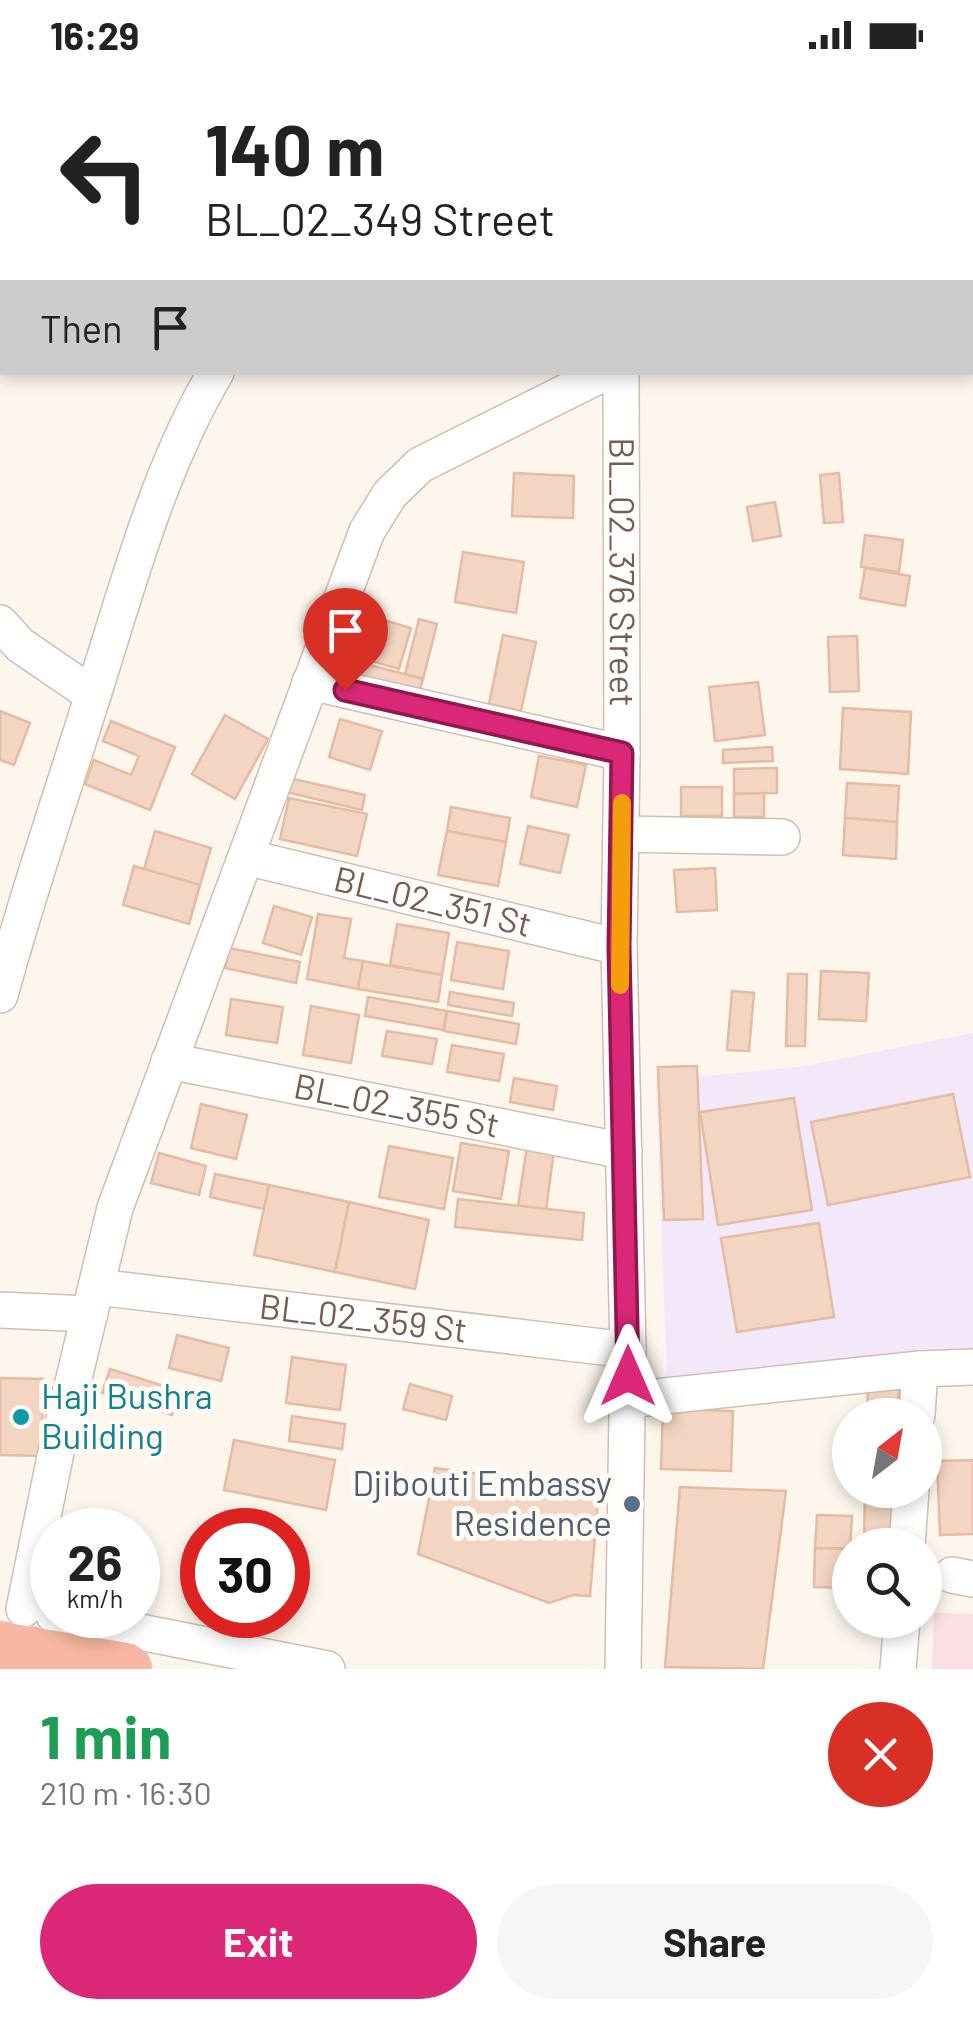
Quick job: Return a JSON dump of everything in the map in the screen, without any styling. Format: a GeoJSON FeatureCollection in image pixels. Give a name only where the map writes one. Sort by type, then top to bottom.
{"type":"FeatureCollection","features":[{"type":"Feature","properties":{"kind":"highway"},"geometry":{"type":"LineString","coordinates":[[26,1618],[125,1669]]}},
{"type":"Feature","properties":{"kind":"street"},"geometry":{"type":"LineString","coordinates":[[0,995],[25,902],[160,495],[192,412],[214,375]]}},
{"type":"Feature","properties":{"kind":"street"},"geometry":{"type":"LineString","coordinates":[[327,1669],[26,1618],[55,1457],[116,1208],[367,531],[390,494],[420,465],[600,375]]}},
{"type":"Feature","properties":{"kind":"street","name":"BL_02_376 Street"},"geometry":{"type":"LineString","coordinates":[[620,375],[619,947],[628,1350],[623,1669]]}},
{"type":"Feature","properties":{"kind":"street"},"geometry":{"type":"LineString","coordinates":[[0,623],[20,645],[93,695]]}},
{"type":"Feature","properties":{"kind":"street"},"geometry":{"type":"LineString","coordinates":[[310,682],[622,753]]}},
{"type":"Feature","properties":{"kind":"street"},"geometry":{"type":"LineString","coordinates":[[621,834],[782,836]]}},
{"type":"Feature","properties":{"kind":"street","name":"BL_02_351 St"},"geometry":{"type":"LineString","coordinates":[[246,857],[619,947]]}},
{"type":"Feature","properties":{"kind":"street","name":"BL_02_355 St"},"geometry":{"type":"LineString","coordinates":[[169,1061],[624,1151]]}},
{"type":"Feature","properties":{"kind":"street","name":"BL_02_359 St"},"geometry":{"type":"LineString","coordinates":[[0,1310],[94,1300],[628,1350]]}},
{"type":"Feature","properties":{"kind":"street"},"geometry":{"type":"LineString","coordinates":[[627,1400],[920,1369],[973,1367]]}},
{"type":"Feature","properties":{"kind":"street"},"geometry":{"type":"LineString","coordinates":[[918,1398],[920,1369]]}},
{"type":"Feature","properties":{"kind":"street"},"geometry":{"type":"LineString","coordinates":[[898,1669],[901,1638]]}},
{"type":"Feature","properties":{"kind":"shaded area"},"geometry":{"type":"Polygon","coordinates":[[[973,1033],[973,1354],[667,1383],[656,1081],[798,1067],[973,1033]]]}},
{"type":"Feature","properties":{"kind":"shaded area"},"geometry":{"type":"Polygon","coordinates":[[[942,1613],[973,1614],[973,1669],[932,1669],[933,1638],[942,1638],[942,1613]]]}},
{"type":"Feature","properties":{"kind":"building"},"geometry":{"type":"Polygon","coordinates":[[[514,473],[574,476],[573,518],[512,516],[514,473]]]}},
{"type":"Feature","properties":{"kind":"building"},"geometry":{"type":"Polygon","coordinates":[[[839,473],[843,522],[824,523],[820,475],[839,473]]]}},
{"type":"Feature","properties":{"kind":"building"},"geometry":{"type":"Polygon","coordinates":[[[775,502],[781,536],[753,541],[747,507],[775,502]]]}},
{"type":"Feature","properties":{"kind":"building"},"geometry":{"type":"Polygon","coordinates":[[[865,535],[903,540],[899,572],[861,567],[865,535]]]}},
{"type":"Feature","properties":{"kind":"building"},"geometry":{"type":"Polygon","coordinates":[[[463,552],[524,562],[516,613],[455,602],[463,552]]]}},
{"type":"Feature","properties":{"kind":"building"},"geometry":{"type":"Polygon","coordinates":[[[865,568],[910,576],[905,606],[860,598],[865,568]]]}},
{"type":"Feature","properties":{"kind":"building"},"geometry":{"type":"Polygon","coordinates":[[[377,618],[411,628],[399,669],[365,659],[377,618]]]}},
{"type":"Feature","properties":{"kind":"building"},"geometry":{"type":"Polygon","coordinates":[[[419,619],[437,624],[423,679],[405,674],[419,619]]]}},
{"type":"Feature","properties":{"kind":"building"},"geometry":{"type":"Polygon","coordinates":[[[503,635],[536,642],[521,711],[489,704],[503,635]]]}},
{"type":"Feature","properties":{"kind":"building"},"geometry":{"type":"Polygon","coordinates":[[[857,636],[859,691],[830,692],[828,637],[857,636]]]}},
{"type":"Feature","properties":{"kind":"building"},"geometry":{"type":"Polygon","coordinates":[[[343,658],[423,679],[419,693],[340,671],[343,658]]]}},
{"type":"Feature","properties":{"kind":"building"},"geometry":{"type":"Polygon","coordinates":[[[758,682],[765,735],[715,741],[709,687],[758,682]]]}},
{"type":"Feature","properties":{"kind":"building"},"geometry":{"type":"Polygon","coordinates":[[[843,708],[911,712],[908,774],[840,769],[843,708]]]}},
{"type":"Feature","properties":{"kind":"building"},"geometry":{"type":"Polygon","coordinates":[[[0,711],[30,723],[14,765],[0,760],[0,711]]]}},
{"type":"Feature","properties":{"kind":"building"},"geometry":{"type":"Polygon","coordinates":[[[225,715],[268,739],[235,799],[192,774],[225,715]]]}},
{"type":"Feature","properties":{"kind":"building"},"geometry":{"type":"Polygon","coordinates":[[[340,719],[382,731],[370,770],[329,757],[340,719]]]}},
{"type":"Feature","properties":{"kind":"building"},"geometry":{"type":"Polygon","coordinates":[[[111,721],[175,747],[150,810],[85,784],[94,760],[131,775],[139,756],[103,741],[111,721]]]}},
{"type":"Feature","properties":{"kind":"building"},"geometry":{"type":"Polygon","coordinates":[[[772,747],[773,761],[723,763],[723,750],[772,747]]]}},
{"type":"Feature","properties":{"kind":"building"},"geometry":{"type":"Polygon","coordinates":[[[539,756],[586,765],[577,807],[531,797],[539,756]]]}},
{"type":"Feature","properties":{"kind":"building"},"geometry":{"type":"Polygon","coordinates":[[[777,768],[777,793],[734,794],[734,769],[777,768]]]}},
{"type":"Feature","properties":{"kind":"building"},"geometry":{"type":"Polygon","coordinates":[[[289,778],[365,795],[362,810],[286,792],[289,778]]]}},
{"type":"Feature","properties":{"kind":"building"},"geometry":{"type":"Polygon","coordinates":[[[847,783],[899,786],[897,822],[845,818],[847,783]]]}},
{"type":"Feature","properties":{"kind":"building"},"geometry":{"type":"Polygon","coordinates":[[[681,787],[722,787],[722,816],[681,816],[681,787]]]}},
{"type":"Feature","properties":{"kind":"building"},"geometry":{"type":"Polygon","coordinates":[[[764,793],[764,817],[734,817],[734,794],[764,793]]]}},
{"type":"Feature","properties":{"kind":"building"},"geometry":{"type":"Polygon","coordinates":[[[289,798],[367,814],[357,856],[280,839],[289,798]]]}},
{"type":"Feature","properties":{"kind":"building"},"geometry":{"type":"Polygon","coordinates":[[[451,807],[510,818],[506,842],[447,831],[451,807]]]}},
{"type":"Feature","properties":{"kind":"building"},"geometry":{"type":"Polygon","coordinates":[[[845,818],[897,822],[896,859],[843,855],[845,818]]]}},
{"type":"Feature","properties":{"kind":"building"},"geometry":{"type":"Polygon","coordinates":[[[528,826],[569,835],[560,873],[520,864],[528,826]]]}},
{"type":"Feature","properties":{"kind":"building"},"geometry":{"type":"Polygon","coordinates":[[[155,831],[211,848],[200,885],[144,869],[155,831]]]}},
{"type":"Feature","properties":{"kind":"building"},"geometry":{"type":"Polygon","coordinates":[[[447,831],[506,842],[498,886],[438,875],[447,831]]]}},
{"type":"Feature","properties":{"kind":"building"},"geometry":{"type":"Polygon","coordinates":[[[134,866],[200,885],[189,924],[123,905],[134,866]]]}},
{"type":"Feature","properties":{"kind":"building"},"geometry":{"type":"Polygon","coordinates":[[[715,868],[717,910],[677,912],[674,870],[715,868]]]}},
{"type":"Feature","properties":{"kind":"building"},"geometry":{"type":"Polygon","coordinates":[[[274,906],[312,917],[301,955],[263,943],[274,906]]]}},
{"type":"Feature","properties":{"kind":"building"},"geometry":{"type":"Polygon","coordinates":[[[318,914],[351,919],[344,958],[363,961],[358,989],[307,979],[318,914]]]}},
{"type":"Feature","properties":{"kind":"building"},"geometry":{"type":"Polygon","coordinates":[[[397,924],[449,933],[442,975],[390,965],[397,924]]]}},
{"type":"Feature","properties":{"kind":"building"},"geometry":{"type":"Polygon","coordinates":[[[457,942],[509,951],[503,989],[451,980],[457,942]]]}},
{"type":"Feature","properties":{"kind":"building"},"geometry":{"type":"Polygon","coordinates":[[[229,948],[300,962],[296,983],[225,968],[229,948]]]}},
{"type":"Feature","properties":{"kind":"building"},"geometry":{"type":"Polygon","coordinates":[[[363,961],[442,975],[438,1002],[358,989],[363,961]]]}},
{"type":"Feature","properties":{"kind":"building"},"geometry":{"type":"Polygon","coordinates":[[[821,971],[869,973],[866,1021],[819,1019],[821,971]]]}},
{"type":"Feature","properties":{"kind":"building"},"geometry":{"type":"Polygon","coordinates":[[[788,974],[807,974],[805,1046],[786,1046],[788,974]]]}},
{"type":"Feature","properties":{"kind":"building"},"geometry":{"type":"Polygon","coordinates":[[[732,991],[754,993],[749,1051],[727,1050],[732,991]]]}},
{"type":"Feature","properties":{"kind":"building"},"geometry":{"type":"Polygon","coordinates":[[[450,992],[514,1003],[512,1016],[448,1005],[450,992]]]}},
{"type":"Feature","properties":{"kind":"building"},"geometry":{"type":"Polygon","coordinates":[[[368,997],[447,1011],[443,1030],[365,1016],[368,997]]]}},
{"type":"Feature","properties":{"kind":"building"},"geometry":{"type":"Polygon","coordinates":[[[231,999],[283,1007],[277,1043],[226,1035],[231,999]]]}},
{"type":"Feature","properties":{"kind":"building"},"geometry":{"type":"Polygon","coordinates":[[[311,1006],[359,1015],[351,1063],[303,1055],[311,1006]]]}},
{"type":"Feature","properties":{"kind":"building"},"geometry":{"type":"Polygon","coordinates":[[[447,1011],[519,1024],[516,1044],[444,1031],[447,1011]]]}},
{"type":"Feature","properties":{"kind":"building"},"geometry":{"type":"Polygon","coordinates":[[[387,1031],[437,1039],[432,1064],[382,1056],[387,1031]]]}},
{"type":"Feature","properties":{"kind":"building"},"geometry":{"type":"Polygon","coordinates":[[[452,1045],[504,1054],[499,1081],[447,1072],[452,1045]]]}},
{"type":"Feature","properties":{"kind":"building"},"geometry":{"type":"Polygon","coordinates":[[[697,1066],[703,1219],[664,1220],[658,1067],[697,1066]]]}},
{"type":"Feature","properties":{"kind":"building"},"geometry":{"type":"Polygon","coordinates":[[[514,1078],[557,1086],[553,1110],[510,1102],[514,1078]]]}},
{"type":"Feature","properties":{"kind":"building"},"geometry":{"type":"Polygon","coordinates":[[[953,1094],[970,1177],[828,1205],[811,1122],[953,1094]]]}},
{"type":"Feature","properties":{"kind":"building"},"geometry":{"type":"Polygon","coordinates":[[[794,1098],[812,1210],[718,1225],[700,1112],[794,1098]]]}},
{"type":"Feature","properties":{"kind":"building"},"geometry":{"type":"Polygon","coordinates":[[[201,1104],[247,1115],[236,1159],[191,1148],[201,1104]]]}},
{"type":"Feature","properties":{"kind":"building"},"geometry":{"type":"Polygon","coordinates":[[[461,1143],[509,1151],[501,1199],[453,1191],[461,1143]]]}},
{"type":"Feature","properties":{"kind":"building"},"geometry":{"type":"Polygon","coordinates":[[[389,1146],[453,1158],[444,1209],[379,1197],[389,1146]]]}},
{"type":"Feature","properties":{"kind":"building"},"geometry":{"type":"Polygon","coordinates":[[[527,1146],[554,1150],[546,1210],[518,1206],[527,1146]]]}},
{"type":"Feature","properties":{"kind":"building"},"geometry":{"type":"Polygon","coordinates":[[[159,1153],[206,1166],[199,1195],[151,1183],[159,1153]]]}},
{"type":"Feature","properties":{"kind":"building"},"geometry":{"type":"Polygon","coordinates":[[[215,1174],[269,1185],[264,1209],[210,1197],[215,1174]]]}},
{"type":"Feature","properties":{"kind":"building"},"geometry":{"type":"Polygon","coordinates":[[[269,1185],[349,1202],[335,1272],[254,1255],[269,1185]]]}},
{"type":"Feature","properties":{"kind":"building"},"geometry":{"type":"Polygon","coordinates":[[[458,1199],[584,1213],[582,1240],[455,1227],[458,1199]]]}},
{"type":"Feature","properties":{"kind":"building"},"geometry":{"type":"Polygon","coordinates":[[[349,1202],[429,1220],[415,1289],[335,1272],[349,1202]]]}},
{"type":"Feature","properties":{"kind":"building"},"geometry":{"type":"Polygon","coordinates":[[[819,1223],[834,1317],[737,1332],[721,1238],[819,1223]]]}},
{"type":"Feature","properties":{"kind":"building"},"geometry":{"type":"Polygon","coordinates":[[[177,1335],[229,1348],[221,1381],[169,1368],[177,1335]]]}},
{"type":"Feature","properties":{"kind":"building"},"geometry":{"type":"Polygon","coordinates":[[[292,1357],[346,1365],[340,1410],[286,1403],[292,1357]]]}},
{"type":"Feature","properties":{"kind":"building"},"geometry":{"type":"Polygon","coordinates":[[[110,1369],[180,1391],[172,1415],[102,1393],[110,1369]]]}},
{"type":"Feature","properties":{"kind":"building","name":"Haji Bushra Building"},"geometry":{"type":"Polygon","coordinates":[[[0,1378],[43,1379],[42,1456],[0,1455],[0,1378]]]}},
{"type":"Feature","properties":{"kind":"building"},"geometry":{"type":"Polygon","coordinates":[[[410,1384],[452,1396],[446,1420],[403,1409],[410,1384]]]}},
{"type":"Feature","properties":{"kind":"building"},"geometry":{"type":"Polygon","coordinates":[[[868,1389],[899,1389],[899,1398],[868,1398],[868,1389]]]}},
{"type":"Feature","properties":{"kind":"building"},"geometry":{"type":"Polygon","coordinates":[[[663,1409],[733,1411],[731,1471],[661,1469],[663,1409]]]}},
{"type":"Feature","properties":{"kind":"building"},"geometry":{"type":"Polygon","coordinates":[[[292,1416],[345,1424],[342,1449],[289,1441],[292,1416]]]}},
{"type":"Feature","properties":{"kind":"building"},"geometry":{"type":"Polygon","coordinates":[[[234,1440],[335,1460],[326,1510],[224,1490],[234,1440]]]}},
{"type":"Feature","properties":{"kind":"building"},"geometry":{"type":"Polygon","coordinates":[[[973,1460],[973,1534],[942,1535],[939,1508],[942,1508],[942,1461],[973,1460]]]}},
{"type":"Feature","properties":{"kind":"building"},"geometry":{"type":"Polygon","coordinates":[[[435,1468],[599,1490],[590,1596],[573,1595],[549,1603],[418,1554],[435,1468]]]}},
{"type":"Feature","properties":{"kind":"building"},"geometry":{"type":"Polygon","coordinates":[[[680,1487],[786,1491],[763,1669],[665,1667],[680,1487]]]}},
{"type":"Feature","properties":{"kind":"building"},"geometry":{"type":"Polygon","coordinates":[[[865,1508],[896,1508],[895,1528],[864,1528],[865,1508]]]}},
{"type":"Feature","properties":{"kind":"building"},"geometry":{"type":"Polygon","coordinates":[[[817,1515],[852,1516],[851,1528],[832,1528],[832,1548],[815,1548],[817,1515]]]}},
{"type":"Feature","properties":{"kind":"building"},"geometry":{"type":"Polygon","coordinates":[[[815,1548],[832,1548],[832,1588],[814,1587],[815,1548]]]}},
{"type":"Feature","properties":{"kind":"slow traffic"},"geometry":{"type":"LineString","coordinates":[[620,985],[622,803]]}},
{"type":"Feature","properties":{"kind":"place","name":"Haji Bushra Building"},"geometry":{"type":"Point","coordinates":[21,1417]}},
{"type":"Feature","properties":{"kind":"place","name":"Djibouti Embassy Residence"},"geometry":{"type":"Point","coordinates":[632,1504]}},
{"type":"Feature","properties":{"kind":"route"},"geometry":{"type":"LineString","coordinates":[[345,690],[622,753],[619,947],[628,1376]]}}]}
